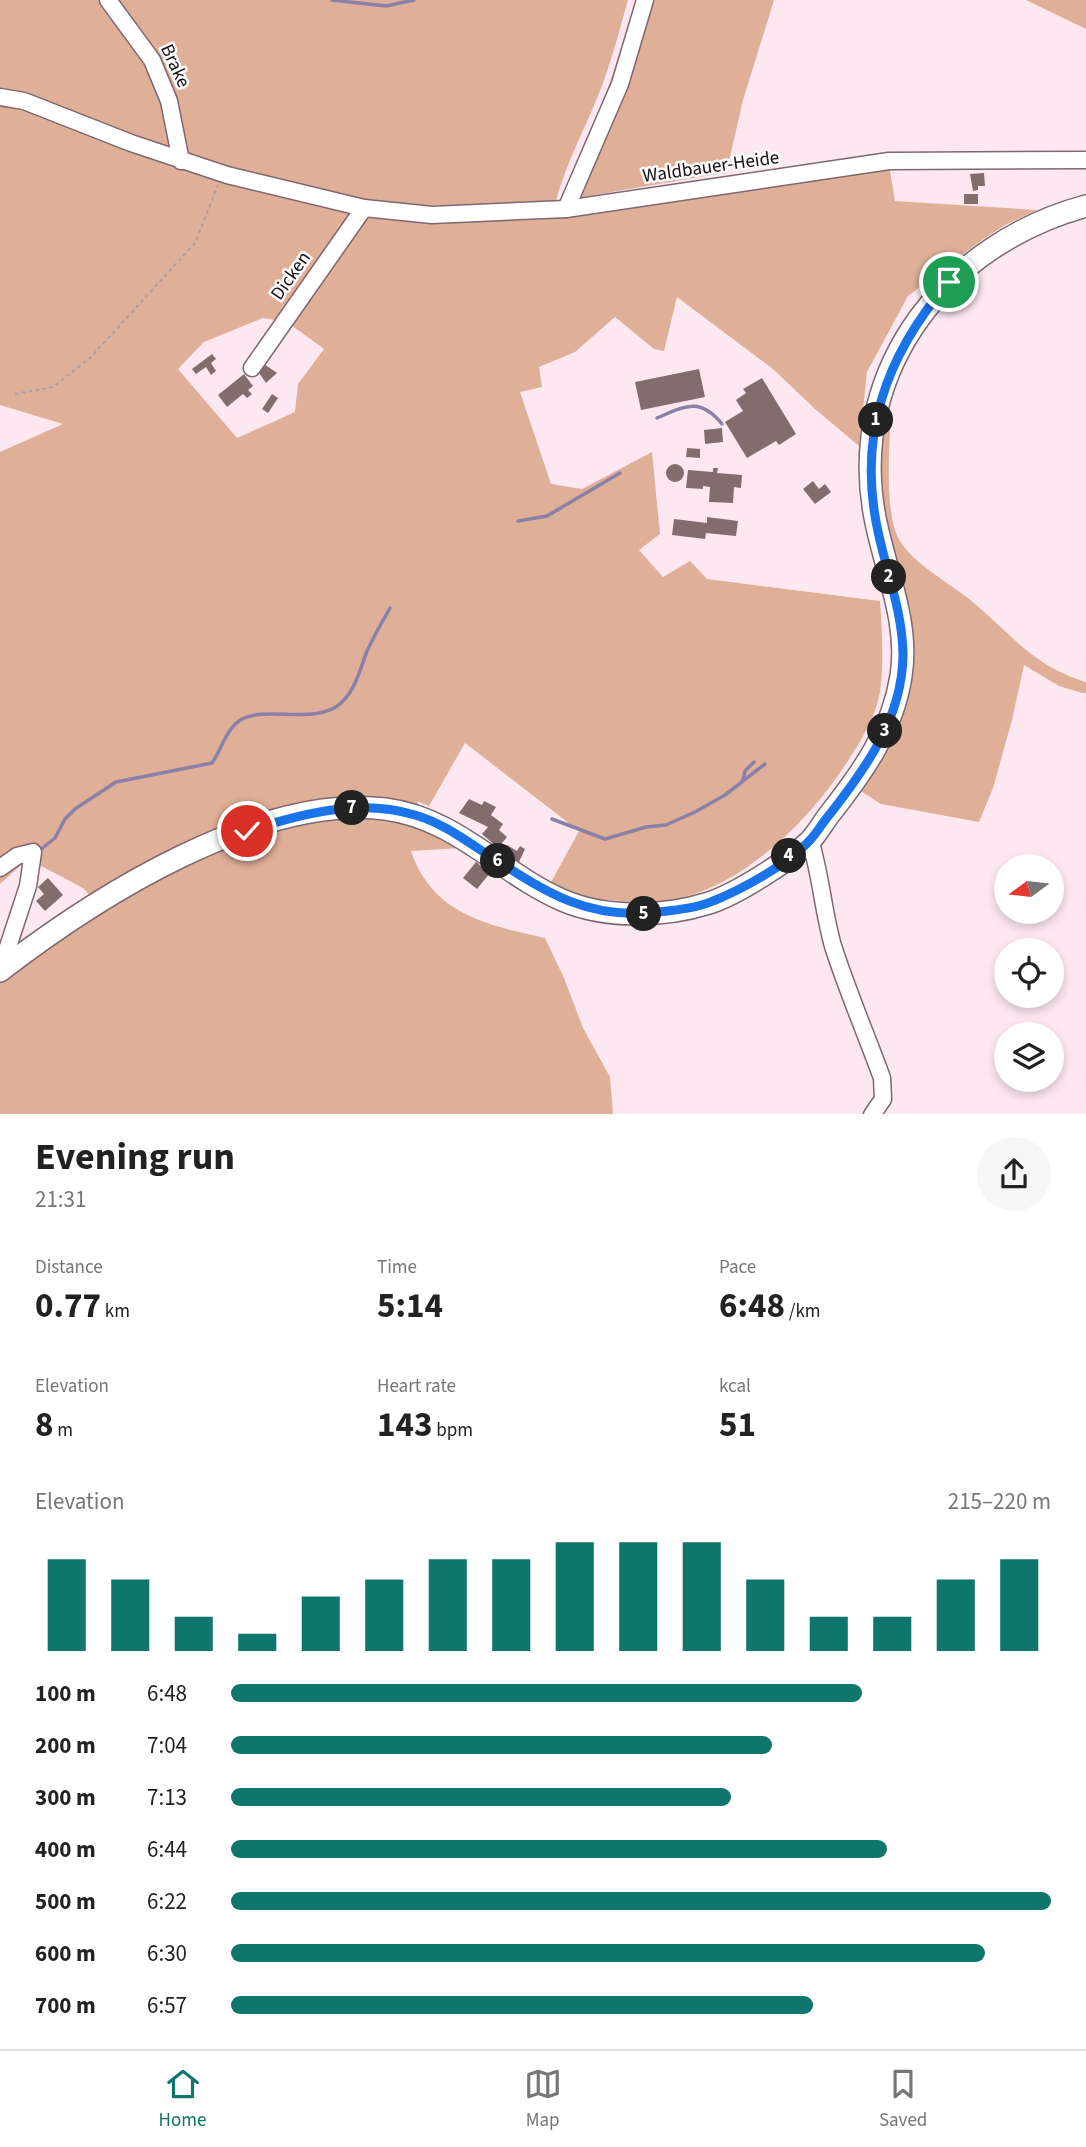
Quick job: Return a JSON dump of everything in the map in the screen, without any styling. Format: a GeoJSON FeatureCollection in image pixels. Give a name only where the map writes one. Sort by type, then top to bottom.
{"type":"FeatureCollection","features":[{"type":"Feature","properties":{"kind":"main road"},"geometry":{"type":"LineString","coordinates":[[0,971],[97,901],[156,869],[247,831],[280,820],[338,808],[384,809],[413,814],[443,825],[562,900],[587,908],[639,914],[711,902],[773,868],[810,840],[876,749],[888,727],[901,678],[902,635],[873,509],[871,469],[877,415],[899,352],[928,306],[970,262],[992,246],[1032,225],[1086,206]]}},
{"type":"Feature","properties":{"kind":"street","name":"Brake"},"geometry":{"type":"LineString","coordinates":[[108,0],[152,60],[169,101],[181,161]]}},
{"type":"Feature","properties":{"kind":"street"},"geometry":{"type":"LineString","coordinates":[[566,209],[620,84],[645,0]]}},
{"type":"Feature","properties":{"kind":"street","name":"Waldbauer-Heide"},"geometry":{"type":"LineString","coordinates":[[0,97],[24,102],[223,174],[364,208],[432,215],[566,209],[889,161],[1086,160]]}},
{"type":"Feature","properties":{"kind":"street","name":"Dicken"},"geometry":{"type":"LineString","coordinates":[[252,368],[364,208]]}},
{"type":"Feature","properties":{"kind":"street"},"geometry":{"type":"LineString","coordinates":[[810,840],[818,864],[824,911],[833,947],[882,1078],[883,1099],[873,1114]]}},
{"type":"Feature","properties":{"kind":"street"},"geometry":{"type":"LineString","coordinates":[[0,868],[17,856],[33,852],[28,886],[0,971]]}},
{"type":"Feature","properties":{"kind":"path"},"geometry":{"type":"LineString","coordinates":[[15,394],[53,387],[91,357],[195,243],[223,174]]}},
{"type":"Feature","properties":{"kind":"shaded area"},"geometry":{"type":"Polygon","coordinates":[[[0,0],[628,0],[603,83],[565,173],[555,204],[356,211],[281,321],[263,318],[204,342],[178,369],[237,438],[295,412],[298,384],[324,349],[287,322],[362,216],[535,218],[889,165],[895,201],[1037,210],[1005,225],[982,240],[908,296],[867,372],[859,446],[773,369],[677,297],[664,351],[654,349],[615,317],[575,352],[539,367],[542,387],[520,392],[551,484],[582,489],[652,452],[660,534],[639,550],[663,577],[690,561],[707,579],[880,601],[880,692],[874,714],[857,747],[823,796],[787,835],[744,869],[698,893],[658,901],[626,901],[579,896],[548,888],[579,831],[465,743],[429,806],[417,801],[425,822],[462,848],[411,851],[420,872],[433,889],[447,903],[464,913],[503,928],[545,938],[583,1028],[610,1077],[613,1114],[0,1114],[0,981],[92,897],[83,888],[28,859],[0,884],[0,452],[63,424],[0,405],[0,0]]]}},
{"type":"Feature","properties":{"kind":"shaded area"},"geometry":{"type":"Polygon","coordinates":[[[637,0],[774,0],[743,100],[730,157],[723,173],[565,200],[576,164],[605,95],[637,0]]]}},
{"type":"Feature","properties":{"kind":"shaded area"},"geometry":{"type":"Polygon","coordinates":[[[1026,0],[1086,0],[1086,29],[1026,0]]]}},
{"type":"Feature","properties":{"kind":"shaded area"},"geometry":{"type":"Polygon","coordinates":[[[882,424],[890,429],[889,486],[892,518],[895,531],[906,549],[1036,657],[1050,667],[1086,682],[1086,693],[1082,693],[1059,686],[1024,665],[993,788],[979,822],[881,804],[859,790],[883,752],[908,617],[911,613],[901,574],[891,557],[878,477],[882,424]]]}},
{"type":"Feature","properties":{"kind":"building"},"geometry":{"type":"Polygon","coordinates":[[[984,173],[985,186],[978,186],[978,190],[973,191],[970,174],[984,173]]]}},
{"type":"Feature","properties":{"kind":"building"},"geometry":{"type":"Polygon","coordinates":[[[964,194],[978,194],[978,204],[964,204],[964,194]]]}},
{"type":"Feature","properties":{"kind":"building"},"geometry":{"type":"Polygon","coordinates":[[[212,354],[216,359],[211,363],[216,371],[211,375],[206,367],[196,374],[192,369],[212,354]]]}},
{"type":"Feature","properties":{"kind":"building"},"geometry":{"type":"Polygon","coordinates":[[[264,364],[277,373],[266,383],[257,370],[264,364]]]}},
{"type":"Feature","properties":{"kind":"building"},"geometry":{"type":"Polygon","coordinates":[[[699,369],[705,397],[641,410],[635,382],[699,369]]]}},
{"type":"Feature","properties":{"kind":"building"},"geometry":{"type":"Polygon","coordinates":[[[244,374],[253,386],[248,390],[252,394],[247,398],[243,394],[227,407],[218,395],[244,374]]]}},
{"type":"Feature","properties":{"kind":"building"},"geometry":{"type":"Polygon","coordinates":[[[762,378],[796,434],[779,445],[776,441],[747,458],[725,422],[743,411],[736,400],[746,393],[743,389],[762,378]]]}},
{"type":"Feature","properties":{"kind":"building"},"geometry":{"type":"Polygon","coordinates":[[[272,394],[278,398],[268,413],[262,409],[272,394]]]}},
{"type":"Feature","properties":{"kind":"building"},"geometry":{"type":"Polygon","coordinates":[[[722,428],[723,442],[705,444],[704,430],[722,428]]]}},
{"type":"Feature","properties":{"kind":"building"},"geometry":{"type":"Polygon","coordinates":[[[687,448],[700,449],[700,458],[686,457],[687,448]]]}},
{"type":"Feature","properties":{"kind":"building"},"geometry":{"type":"Polygon","coordinates":[[[675,464],[681,467],[684,473],[681,479],[675,482],[669,479],[666,473],[669,467],[675,464]]]}},
{"type":"Feature","properties":{"kind":"building"},"geometry":{"type":"Polygon","coordinates":[[[713,468],[718,468],[717,473],[742,475],[741,488],[734,487],[733,503],[709,502],[710,487],[686,488],[688,470],[713,472],[713,468]]]}},
{"type":"Feature","properties":{"kind":"building"},"geometry":{"type":"Polygon","coordinates":[[[813,481],[819,489],[825,484],[831,492],[815,504],[803,489],[813,481]]]}},
{"type":"Feature","properties":{"kind":"building"},"geometry":{"type":"Polygon","coordinates":[[[707,517],[738,521],[736,536],[706,533],[705,539],[672,535],[674,519],[707,523],[707,517]]]}},
{"type":"Feature","properties":{"kind":"building"},"geometry":{"type":"Polygon","coordinates":[[[469,799],[482,805],[484,801],[496,807],[491,815],[503,824],[499,830],[507,837],[498,848],[482,834],[488,827],[459,813],[469,799]]]}},
{"type":"Feature","properties":{"kind":"building"},"geometry":{"type":"Polygon","coordinates":[[[507,845],[517,851],[520,846],[525,849],[519,862],[504,852],[507,845]]]}},
{"type":"Feature","properties":{"kind":"building"},"geometry":{"type":"Polygon","coordinates":[[[476,862],[490,873],[477,889],[463,878],[476,862]]]}},
{"type":"Feature","properties":{"kind":"building"},"geometry":{"type":"Polygon","coordinates":[[[48,878],[63,895],[45,911],[36,901],[44,894],[38,887],[48,878]]]}},
{"type":"Feature","properties":{"kind":"waterway"},"geometry":{"type":"LineString","coordinates":[[332,0],[386,6],[414,0]]}},
{"type":"Feature","properties":{"kind":"waterway"},"geometry":{"type":"LineString","coordinates":[[657,418],[692,406],[706,410],[722,424]]}},
{"type":"Feature","properties":{"kind":"waterway"},"geometry":{"type":"LineString","coordinates":[[518,521],[547,516],[620,473]]}},
{"type":"Feature","properties":{"kind":"waterway"},"geometry":{"type":"LineString","coordinates":[[40,850],[55,838],[65,819],[75,809],[116,782],[212,763],[228,733],[242,719],[252,715],[319,713],[341,703],[354,685],[367,651],[390,608]]}},
{"type":"Feature","properties":{"kind":"waterway"},"geometry":{"type":"LineString","coordinates":[[743,780],[745,771],[754,762]]}},
{"type":"Feature","properties":{"kind":"waterway"},"geometry":{"type":"LineString","coordinates":[[552,819],[605,839],[646,827],[666,825],[725,795],[765,764]]}},
{"type":"Feature","properties":{"kind":"route"},"geometry":{"type":"LineString","coordinates":[[247,831],[280,820],[338,808],[384,809],[413,814],[443,825],[562,900],[587,908],[639,914],[671,911],[711,902],[773,868],[810,840],[853,785],[876,749],[888,727],[901,678],[903,657],[899,614],[873,509],[871,482],[874,430],[888,379],[899,352],[913,326],[949,282]]}}]}
